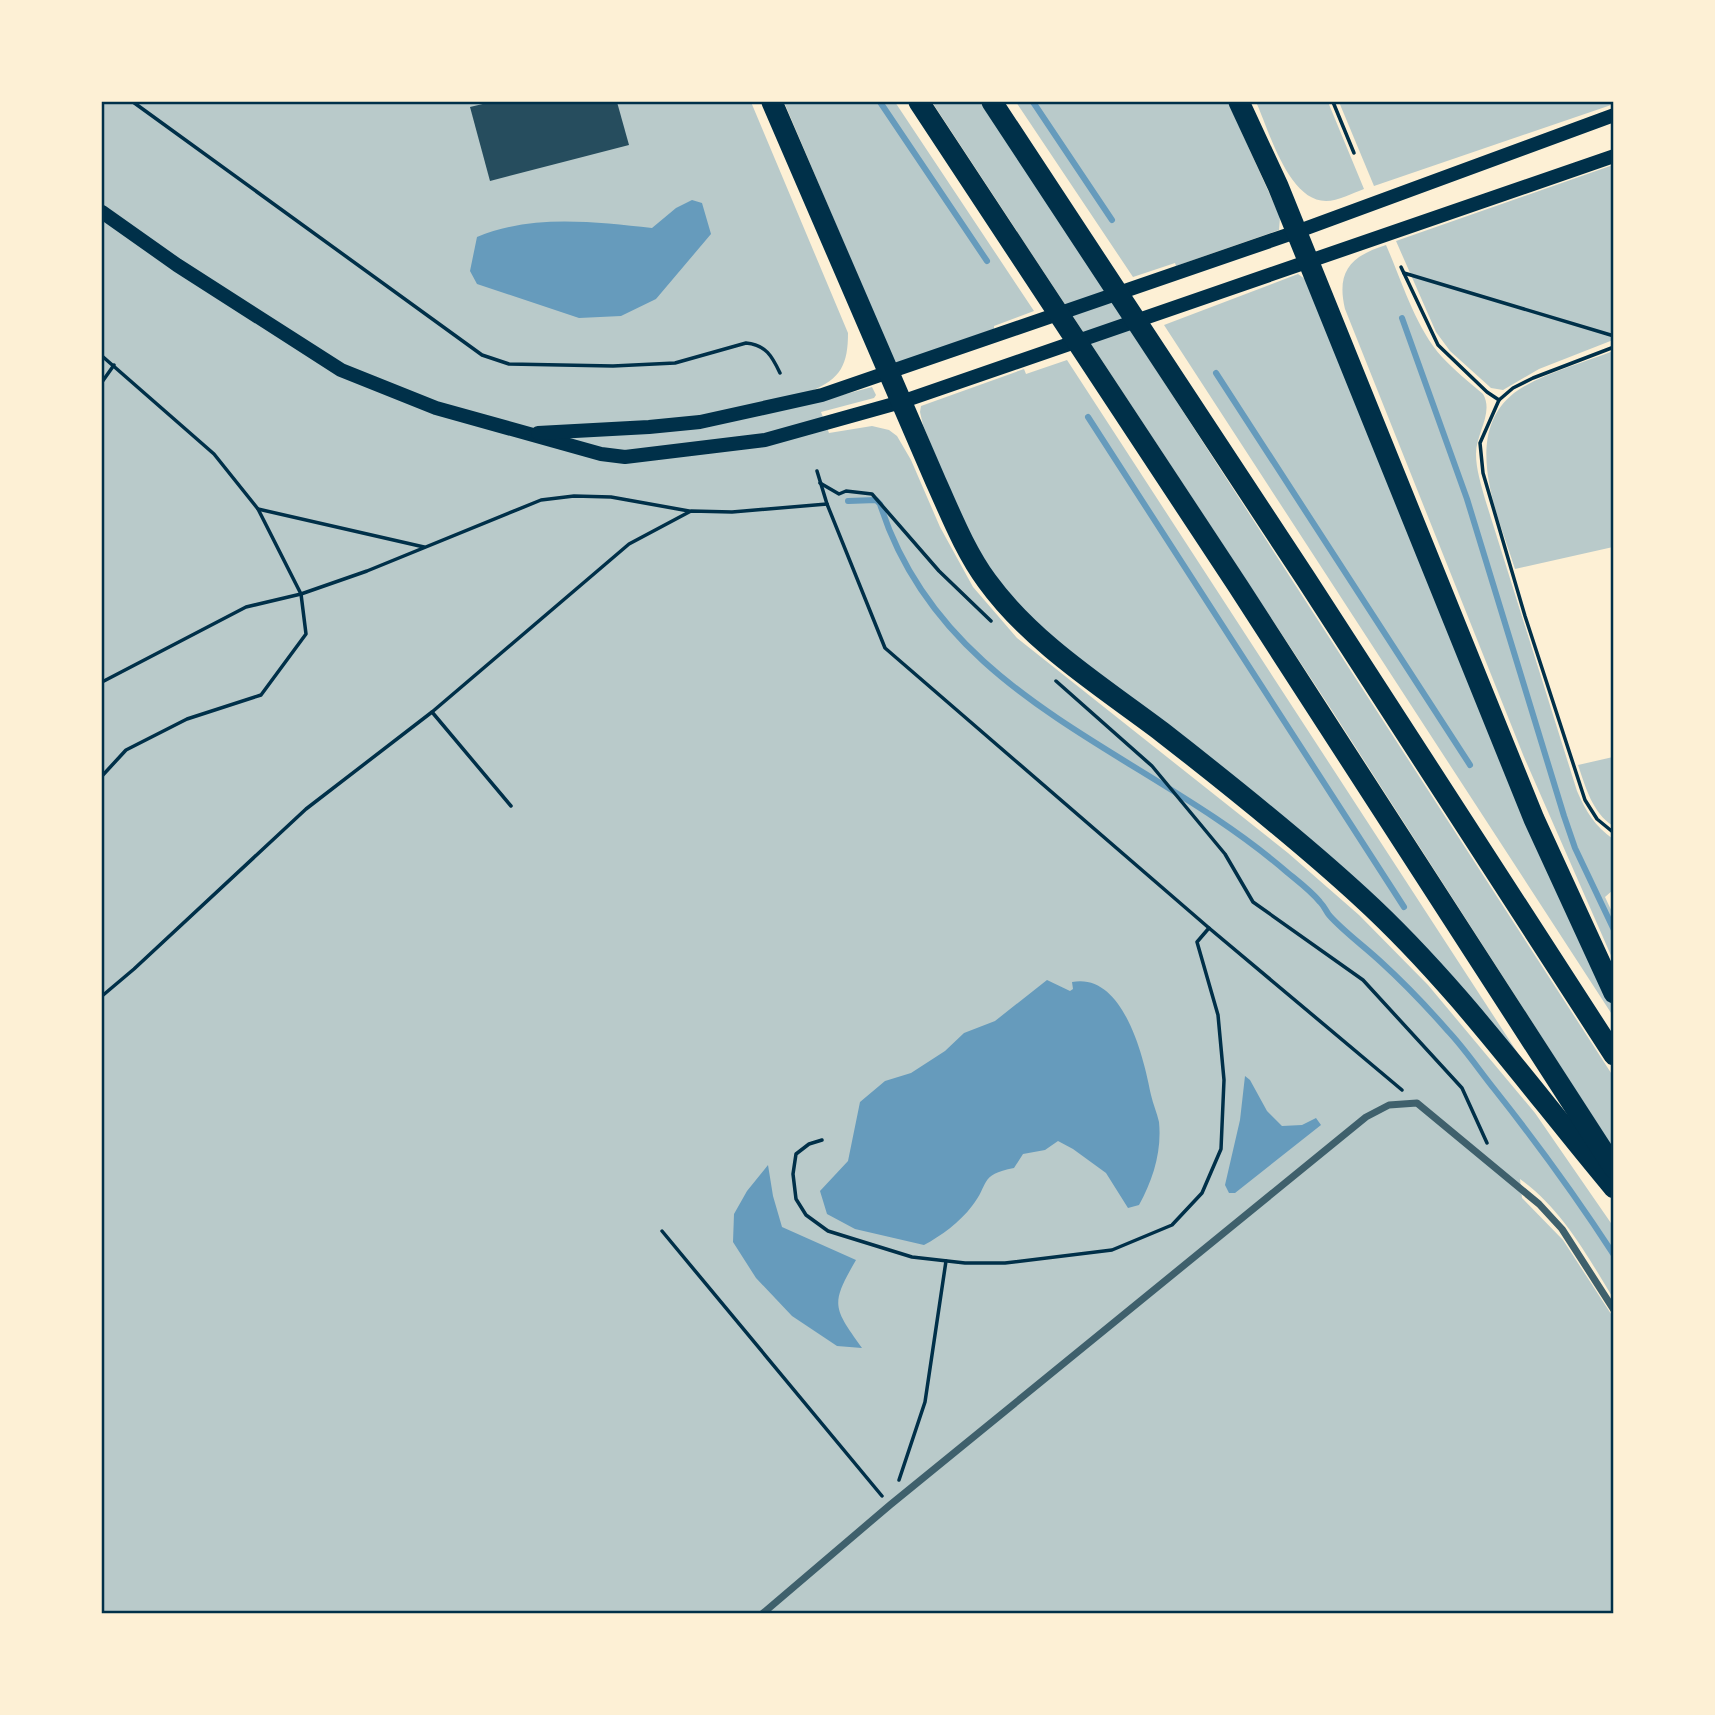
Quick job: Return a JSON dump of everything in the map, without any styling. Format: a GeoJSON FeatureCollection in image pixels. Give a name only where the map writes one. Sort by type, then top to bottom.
{"type":"FeatureCollection","features":[{"type":"Feature","properties":{"kind":"highway"},"geometry":{"type":"LineString","coordinates":[[772,102],[936,482],[987,581],[1039,638],[1267,815],[1388,922],[1487,1030],[1550,1112],[1614,1188]]}},
{"type":"Feature","properties":{"kind":"highway"},"geometry":{"type":"LineString","coordinates":[[919,102],[1238,586],[1614,1168]]}},
{"type":"Feature","properties":{"kind":"highway"},"geometry":{"type":"LineString","coordinates":[[992,102],[1306,579],[1614,1055]]}},
{"type":"Feature","properties":{"kind":"highway"},"geometry":{"type":"LineString","coordinates":[[1239,102],[1296,232],[1534,819],[1614,993]]}},
{"type":"Feature","properties":{"kind":"main road"},"geometry":{"type":"LineString","coordinates":[[526,434],[649,428],[700,422],[822,395],[1169,277],[1614,115]]}},
{"type":"Feature","properties":{"kind":"main road"},"geometry":{"type":"LineString","coordinates":[[102,212],[177,265],[341,370],[436,408],[601,454],[625,457],[765,440],[901,402],[1614,156]]}},
{"type":"Feature","properties":{"kind":"street"},"geometry":{"type":"LineString","coordinates":[[762,1614],[890,1505],[1366,1117],[1389,1105],[1417,1103],[1539,1204],[1562,1229],[1614,1310]]}},
{"type":"Feature","properties":{"kind":"path"},"geometry":{"type":"LineString","coordinates":[[133,102],[482,355],[509,364],[613,366],[675,363],[746,343],[766,349],[780,373]]}},
{"type":"Feature","properties":{"kind":"path"},"geometry":{"type":"LineString","coordinates":[[1333,102],[1354,153]]}},
{"type":"Feature","properties":{"kind":"path"},"geometry":{"type":"LineString","coordinates":[[1401,267],[1438,345],[1499,400]]}},
{"type":"Feature","properties":{"kind":"path"},"geometry":{"type":"LineString","coordinates":[[1404,273],[1614,336]]}},
{"type":"Feature","properties":{"kind":"path"},"geometry":{"type":"LineString","coordinates":[[1614,347],[1533,377],[1513,388],[1499,400],[1480,443],[1483,473],[1584,800],[1597,819],[1614,834]]}},
{"type":"Feature","properties":{"kind":"path"},"geometry":{"type":"LineString","coordinates":[[102,356],[214,454],[258,509],[301,594],[306,634],[261,695],[187,719],[138,743],[127,750],[102,776]]}},
{"type":"Feature","properties":{"kind":"path"},"geometry":{"type":"LineString","coordinates":[[102,382],[114,365]]}},
{"type":"Feature","properties":{"kind":"path"},"geometry":{"type":"LineString","coordinates":[[817,471],[827,504],[885,648],[1209,928],[1417,1103]]}},
{"type":"Feature","properties":{"kind":"path"},"geometry":{"type":"LineString","coordinates":[[820,483],[839,494],[846,491],[872,494],[939,571],[999,628]]}},
{"type":"Feature","properties":{"kind":"path"},"geometry":{"type":"LineString","coordinates":[[102,682],[246,607],[301,594],[426,548],[541,500],[574,496],[611,497],[691,511],[732,512],[827,504]]}},
{"type":"Feature","properties":{"kind":"path"},"geometry":{"type":"LineString","coordinates":[[258,509],[426,548]]}},
{"type":"Feature","properties":{"kind":"path"},"geometry":{"type":"LineString","coordinates":[[102,996],[306,810],[432,712],[629,544],[691,511]]}},
{"type":"Feature","properties":{"kind":"path"},"geometry":{"type":"LineString","coordinates":[[1054,679],[1152,766],[1225,854],[1253,902],[1363,980],[1462,1088],[1502,1173]]}},
{"type":"Feature","properties":{"kind":"path"},"geometry":{"type":"LineString","coordinates":[[432,712],[510,806]]}},
{"type":"Feature","properties":{"kind":"path"},"geometry":{"type":"LineString","coordinates":[[822,1140],[809,1144],[796,1154],[793,1174],[796,1199],[806,1215],[828,1231],[912,1257],[1005,1264],[1112,1250],[1172,1225],[1202,1193],[1221,1149],[1224,1080],[1219,1015],[1196,942],[1209,928]]}},
{"type":"Feature","properties":{"kind":"path"},"geometry":{"type":"LineString","coordinates":[[662,1231],[890,1505]]}},
{"type":"Feature","properties":{"kind":"path"},"geometry":{"type":"LineString","coordinates":[[890,1505],[925,1402],[946,1261]]}},
{"type":"Feature","properties":{"kind":"shaded area"},"geometry":{"type":"Polygon","coordinates":[[[102,102],[751,102],[848,333],[841,369],[836,376],[811,391],[816,402],[872,387],[876,395],[874,398],[821,412],[829,433],[872,426],[889,430],[897,436],[911,460],[940,527],[973,587],[1017,638],[1288,853],[1359,915],[1428,985],[1535,1113],[1613,1226],[1613,1298],[1561,1218],[1520,1179],[1522,1198],[1563,1240],[1613,1317],[1613,1613],[102,1613],[102,102]]]}},
{"type":"Feature","properties":{"kind":"shaded area"},"geometry":{"type":"Polygon","coordinates":[[[784,102],[895,102],[1034,311],[994,326],[994,329],[897,363],[894,361],[784,102]]]}},
{"type":"Feature","properties":{"kind":"shaded area"},"geometry":{"type":"Polygon","coordinates":[[[932,102],[980,102],[1052,209],[1613,1076],[1613,1148],[1331,709],[932,102]]]}},
{"type":"Feature","properties":{"kind":"shaded area"},"geometry":{"type":"Polygon","coordinates":[[[1016,102],[1228,102],[1280,217],[1279,230],[1176,266],[1175,263],[1133,277],[1016,102]]]}},
{"type":"Feature","properties":{"kind":"shaded area"},"geometry":{"type":"Polygon","coordinates":[[[1256,102],[1328,102],[1364,189],[1326,201],[1313,198],[1301,189],[1282,162],[1256,102]]]}},
{"type":"Feature","properties":{"kind":"shaded area"},"geometry":{"type":"Polygon","coordinates":[[[1339,102],[1613,102],[1614,104],[1374,186],[1339,102]]]}},
{"type":"Feature","properties":{"kind":"shaded area"},"geometry":{"type":"Polygon","coordinates":[[[1613,165],[1613,340],[1539,369],[1503,390],[1491,388],[1450,351],[1436,332],[1396,241],[1613,165]]]}},
{"type":"Feature","properties":{"kind":"shaded area"},"geometry":{"type":"Polygon","coordinates":[[[1386,245],[1410,303],[1432,345],[1483,394],[1486,401],[1486,416],[1476,454],[1485,499],[1577,791],[1592,818],[1613,839],[1613,890],[1605,897],[1613,914],[1613,960],[1524,757],[1345,309],[1343,285],[1349,267],[1364,254],[1386,245]]]}},
{"type":"Feature","properties":{"kind":"shaded area"},"geometry":{"type":"Polygon","coordinates":[[[1298,274],[1305,279],[1543,860],[1613,1007],[1613,1016],[1164,325],[1298,274]]]}},
{"type":"Feature","properties":{"kind":"shaded area"},"geometry":{"type":"Polygon","coordinates":[[[1613,351],[1613,547],[1515,569],[1500,526],[1488,478],[1486,454],[1489,431],[1498,411],[1524,386],[1613,351]]]}},
{"type":"Feature","properties":{"kind":"shaded area"},"geometry":{"type":"Polygon","coordinates":[[[1067,360],[1519,1055],[1440,964],[1032,622],[997,583],[968,535],[923,425],[921,406],[1024,369],[1026,374],[1067,360]]]}},
{"type":"Feature","properties":{"kind":"shaded area"},"geometry":{"type":"Polygon","coordinates":[[[1614,757],[1613,826],[1595,807],[1578,765],[1614,757]]]}},
{"type":"Feature","properties":{"kind":"water"},"geometry":{"type":"Polygon","coordinates":[[[692,200],[702,203],[711,234],[656,299],[621,316],[579,318],[477,284],[470,271],[477,237],[498,230],[541,222],[652,228],[676,208],[692,200]]]}},
{"type":"Feature","properties":{"kind":"water"},"geometry":{"type":"Polygon","coordinates":[[[1047,980],[1070,991],[1073,989],[1072,982],[1090,983],[1105,990],[1118,1004],[1137,1041],[1160,1133],[1155,1165],[1139,1205],[1128,1208],[1106,1173],[1058,1141],[1045,1150],[1023,1154],[1014,1168],[990,1177],[962,1218],[924,1245],[855,1229],[827,1214],[820,1191],[848,1161],[860,1102],[885,1081],[911,1073],[945,1051],[964,1033],[995,1021],[1047,980]]]}},
{"type":"Feature","properties":{"kind":"water"},"geometry":{"type":"Polygon","coordinates":[[[1245,1076],[1250,1080],[1267,1111],[1282,1126],[1302,1125],[1316,1118],[1321,1125],[1235,1193],[1229,1193],[1225,1185],[1240,1120],[1245,1076]]]}},
{"type":"Feature","properties":{"kind":"water"},"geometry":{"type":"Polygon","coordinates":[[[768,1165],[782,1227],[856,1260],[842,1287],[838,1306],[845,1323],[862,1348],[837,1346],[792,1316],[756,1278],[733,1242],[734,1214],[747,1191],[768,1165]]]}},
{"type":"Feature","properties":{"kind":"building"},"geometry":{"type":"Polygon","coordinates":[[[491,102],[617,102],[629,145],[490,181],[470,107],[491,102]]]}},
{"type":"Feature","properties":{"kind":"waterway"},"geometry":{"type":"LineString","coordinates":[[880,102],[987,261]]}},
{"type":"Feature","properties":{"kind":"waterway"},"geometry":{"type":"LineString","coordinates":[[1033,102],[1112,220]]}},
{"type":"Feature","properties":{"kind":"waterway"},"geometry":{"type":"LineString","coordinates":[[1402,318],[1467,499],[1575,848],[1614,930]]}},
{"type":"Feature","properties":{"kind":"waterway"},"geometry":{"type":"LineString","coordinates":[[1216,373],[1470,765]]}},
{"type":"Feature","properties":{"kind":"waterway"},"geometry":{"type":"LineString","coordinates":[[1088,417],[1404,907]]}},
{"type":"Feature","properties":{"kind":"waterway"},"geometry":{"type":"LineString","coordinates":[[848,501],[876,500],[880,504],[910,571],[950,627],[999,675],[1054,716],[1233,830],[1313,894],[1329,915],[1398,978],[1460,1045],[1541,1150],[1614,1255]]}}]}
